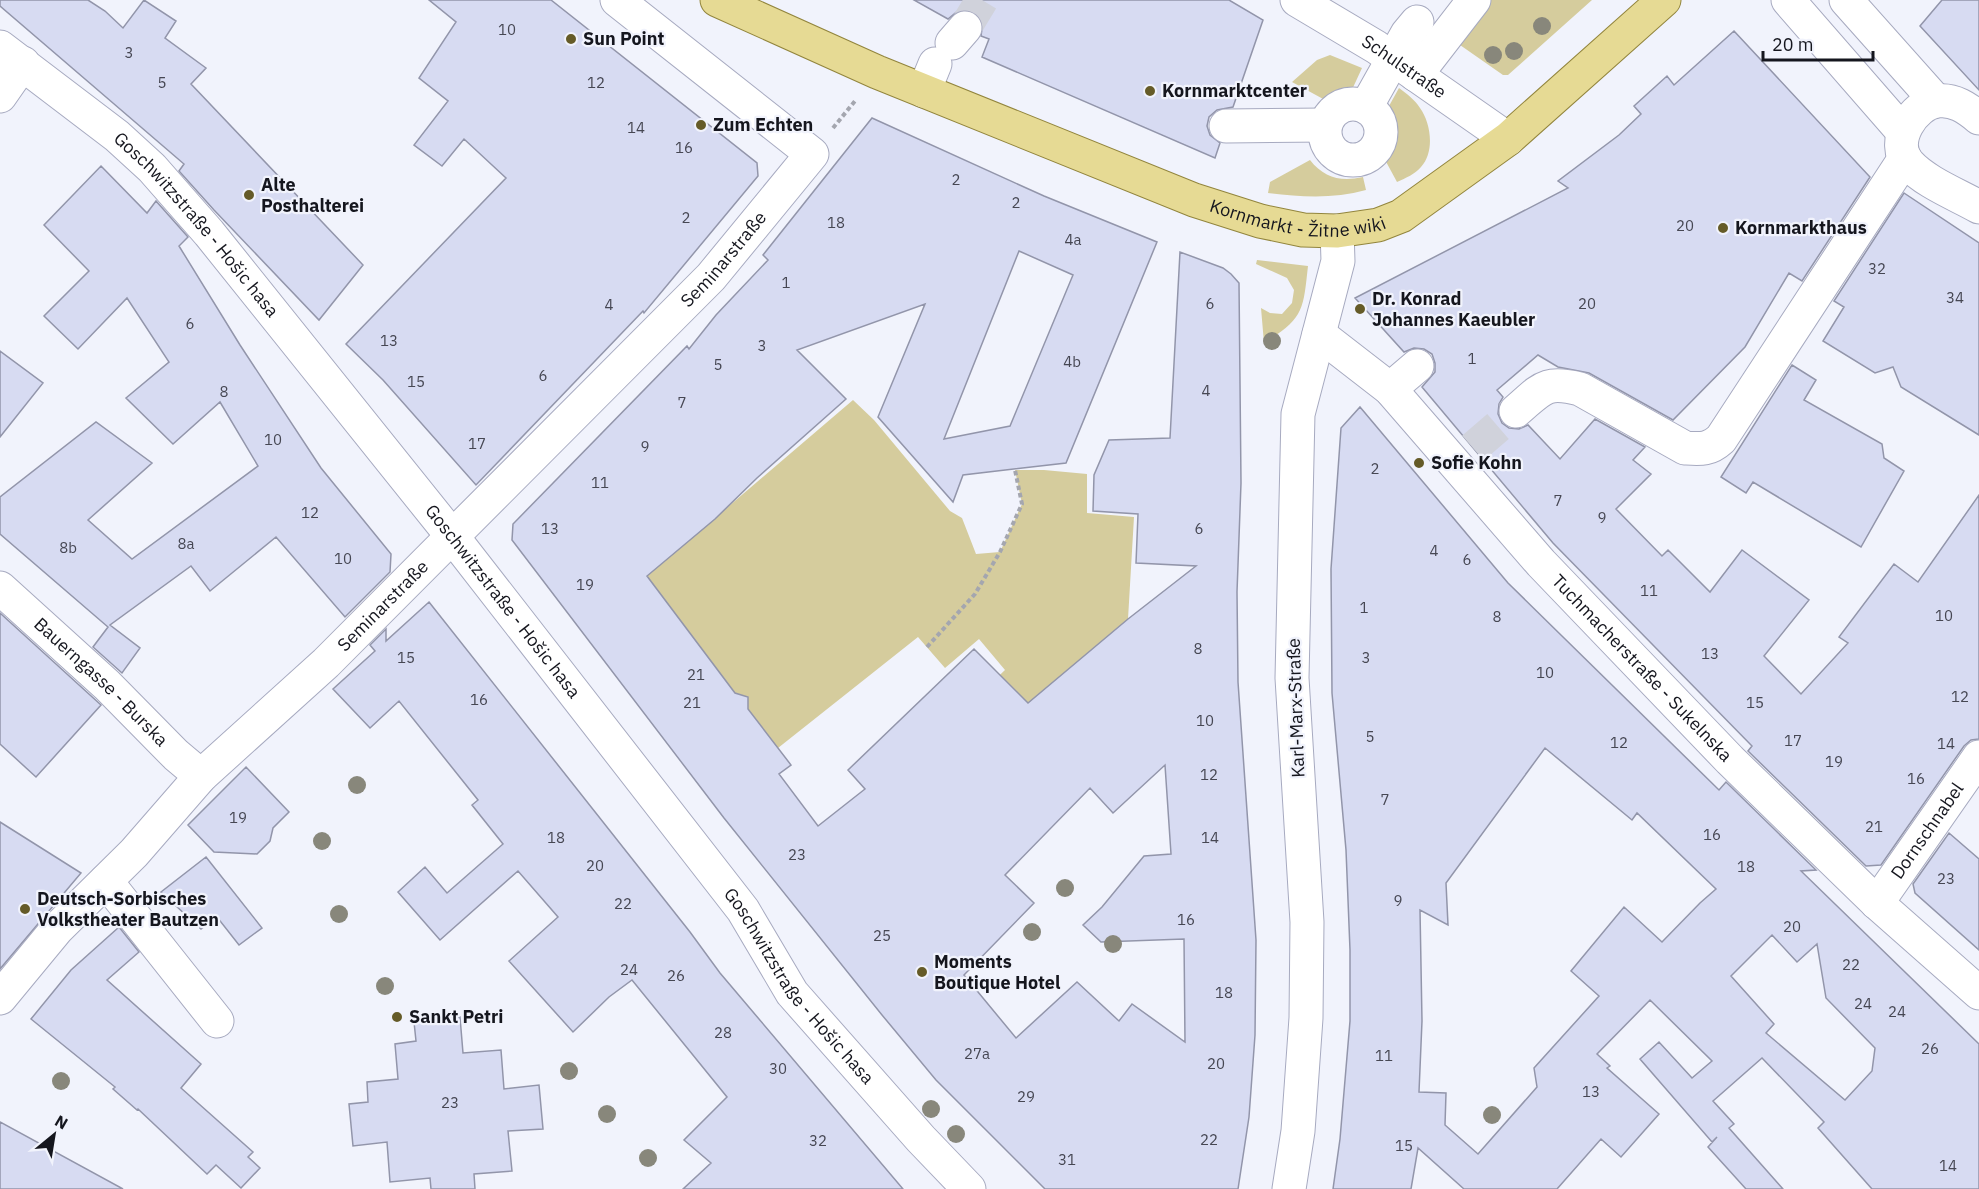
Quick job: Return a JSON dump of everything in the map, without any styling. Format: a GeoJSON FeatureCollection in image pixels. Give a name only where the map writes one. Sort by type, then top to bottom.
{"type":"FeatureCollection","features":[{"type":"Feature","properties":{"kind":"main road","name":"Kornmarkt - Žitne wiki"},"geometry":{"type":"LineString","coordinates":[[717,0],[877,72],[944,57],[1194,200],[1303,230],[1337,231],[1378,225],[1401,216],[1508,139],[1664,0]]}},
{"type":"Feature","properties":{"kind":"street"},"geometry":{"type":"LineString","coordinates":[[617,0],[812,154]]}},
{"type":"Feature","properties":{"kind":"street","name":"Schulstraße"},"geometry":{"type":"LineString","coordinates":[[1297,0],[1404,67],[1508,139]]}},
{"type":"Feature","properties":{"kind":"street"},"geometry":{"type":"LineString","coordinates":[[1366,107],[1474,0]]}},
{"type":"Feature","properties":{"kind":"street"},"geometry":{"type":"LineString","coordinates":[[1788,0],[1904,145],[1908,163],[1923,175],[1979,207]]}},
{"type":"Feature","properties":{"kind":"street"},"geometry":{"type":"LineString","coordinates":[[1846,0],[1936,101]]}},
{"type":"Feature","properties":{"kind":"street"},"geometry":{"type":"LineString","coordinates":[[1404,67],[1407,34],[1426,11]]}},
{"type":"Feature","properties":{"kind":"street"},"geometry":{"type":"LineString","coordinates":[[0,96],[12,55]]}},
{"type":"Feature","properties":{"kind":"street","name":"Goschwitzstraße - Hošic hasa"},"geometry":{"type":"LineString","coordinates":[[12,55],[117,136],[152,168],[217,242],[452,536],[743,910],[792,993],[921,1139],[969,1189]]}},
{"type":"Feature","properties":{"kind":"street"},"geometry":{"type":"LineString","coordinates":[[1516,411],[1545,387],[1561,384],[1580,389],[1685,448],[1712,447],[1727,429],[1904,145],[1916,114],[1926,105],[1936,101],[1959,104],[1979,118]]}},
{"type":"Feature","properties":{"kind":"street"},"geometry":{"type":"LineString","coordinates":[[1358,104],[1366,107],[1374,113],[1382,130],[1376,149],[1369,156],[1360,160],[1341,158],[1332,152],[1324,135],[1328,117],[1341,105],[1358,104]]}},
{"type":"Feature","properties":{"kind":"street"},"geometry":{"type":"LineString","coordinates":[[1226,126],[1325,125]]}},
{"type":"Feature","properties":{"kind":"street","name":"Seminarstraße"},"geometry":{"type":"LineString","coordinates":[[0,998],[57,929],[134,853],[201,776],[326,663],[711,277],[812,154]]}},
{"type":"Feature","properties":{"kind":"street","name":"Karl-Marx-Straße"},"geometry":{"type":"LineString","coordinates":[[1289,1189],[1298,1131],[1306,1018],[1307,922],[1292,678],[1298,414],[1338,261],[1337,231]]}},
{"type":"Feature","properties":{"kind":"street","name":"Tuchmacherstraße - Sukelnska"},"geometry":{"type":"LineString","coordinates":[[1318,334],[1390,389],[1463,456],[1541,563],[1730,760],[1877,903],[1979,993]]}},
{"type":"Feature","properties":{"kind":"street"},"geometry":{"type":"LineString","coordinates":[[1390,389],[1417,366]]}},
{"type":"Feature","properties":{"kind":"street","name":"Bauerngasse - Burska"},"geometry":{"type":"LineString","coordinates":[[0,588],[107,685],[176,755],[201,776]]}},
{"type":"Feature","properties":{"kind":"street","name":"Dornschnabel"},"geometry":{"type":"LineString","coordinates":[[1877,903],[1979,757]]}},
{"type":"Feature","properties":{"kind":"street"},"geometry":{"type":"LineString","coordinates":[[106,880],[217,1021]]}},
{"type":"Feature","properties":{"kind":"path"},"geometry":{"type":"LineString","coordinates":[[812,154],[877,72]]}},
{"type":"Feature","properties":{"kind":"path"},"geometry":{"type":"LineString","coordinates":[[927,647],[975,594],[1000,552],[1022,504],[1015,470]]}},
{"type":"Feature","properties":{"kind":"shaded area"},"geometry":{"type":"Polygon","coordinates":[[[1487,0],[1592,0],[1508,75],[1503,75],[1460,45],[1460,40],[1487,0]]]}},
{"type":"Feature","properties":{"kind":"shaded area"},"geometry":{"type":"Polygon","coordinates":[[[1330,55],[1362,68],[1350,94],[1337,95],[1325,100],[1292,82],[1317,60],[1330,55]]]}},
{"type":"Feature","properties":{"kind":"shaded area"},"geometry":{"type":"Polygon","coordinates":[[[1399,88],[1416,102],[1424,114],[1429,129],[1430,146],[1421,167],[1397,182],[1384,158],[1389,136],[1384,115],[1399,88]]]}},
{"type":"Feature","properties":{"kind":"shaded area"},"geometry":{"type":"Polygon","coordinates":[[[1310,160],[1327,175],[1340,179],[1363,177],[1366,190],[1342,195],[1317,196],[1268,193],[1270,182],[1310,160]]]}},
{"type":"Feature","properties":{"kind":"shaded area"},"geometry":{"type":"Polygon","coordinates":[[[1257,260],[1308,266],[1305,294],[1299,312],[1287,327],[1264,343],[1261,308],[1270,313],[1282,314],[1292,303],[1294,290],[1287,278],[1256,264],[1257,260]]]}},
{"type":"Feature","properties":{"kind":"shaded area"},"geometry":{"type":"Polygon","coordinates":[[[853,400],[874,420],[950,511],[962,518],[976,554],[1000,552],[1022,504],[1015,470],[1087,474],[1087,513],[1134,517],[1128,619],[1072,667],[1097,730],[980,694],[1005,670],[979,639],[945,668],[918,637],[778,748],[748,709],[748,697],[735,693],[647,576],[853,400]]]}},
{"type":"Feature","properties":{"kind":"building"},"geometry":{"type":"Polygon","coordinates":[[[0,0],[88,0],[105,11],[123,28],[144,0],[176,21],[165,38],[206,68],[191,84],[363,265],[319,320],[179,171],[184,164],[0,6],[0,0]]]}},
{"type":"Feature","properties":{"kind":"building"},"geometry":{"type":"Polygon","coordinates":[[[429,0],[551,0],[757,163],[758,176],[644,313],[643,311],[476,485],[383,380],[346,344],[506,178],[464,139],[442,166],[414,145],[448,101],[419,78],[456,22],[429,0]]]}},
{"type":"Feature","properties":{"kind":"building","name":"Kornmarktcenter"},"geometry":{"type":"Polygon","coordinates":[[[914,0],[1229,0],[1263,20],[1233,107],[1217,110],[1209,117],[1207,126],[1210,135],[1220,143],[1215,158],[982,57],[989,39],[981,36],[983,22],[977,14],[968,10],[959,10],[948,19],[914,0]]]}},
{"type":"Feature","properties":{"kind":"building"},"geometry":{"type":"Polygon","coordinates":[[[1942,0],[1979,0],[1979,90],[1920,26],[1942,0]]]}},
{"type":"Feature","properties":{"kind":"building"},"geometry":{"type":"Polygon","coordinates":[[[1734,31],[1870,177],[1802,281],[1789,273],[1745,347],[1673,420],[1589,373],[1558,367],[1538,355],[1497,390],[1503,397],[1499,404],[1498,414],[1502,423],[1509,428],[1519,429],[1528,425],[1560,459],[1595,419],[1645,447],[1633,460],[1651,474],[1616,509],[1662,556],[1668,550],[1710,592],[1742,550],[1809,600],[1764,656],[1801,694],[1848,643],[1839,637],[1894,564],[1918,582],[1979,495],[1979,739],[1971,740],[1964,746],[1881,865],[1866,866],[1748,751],[1752,746],[1553,543],[1422,387],[1435,372],[1432,354],[1424,349],[1414,348],[1404,352],[1355,298],[1568,188],[1558,181],[1619,135],[1641,114],[1634,106],[1667,76],[1674,85],[1734,31]]]}},
{"type":"Feature","properties":{"kind":"building"},"geometry":{"type":"Polygon","coordinates":[[[872,118],[1044,196],[1157,242],[1066,463],[963,475],[953,502],[878,417],[925,304],[797,350],[846,399],[757,478],[715,519],[647,576],[735,693],[748,697],[748,709],[791,765],[779,774],[818,826],[865,789],[848,770],[974,649],[1028,703],[1128,619],[1196,566],[1136,563],[1138,514],[1093,511],[1094,475],[1109,440],[1170,438],[1180,252],[1223,268],[1239,283],[1241,483],[1237,592],[1238,682],[1256,940],[1255,1035],[1249,1117],[1238,1189],[1045,1189],[936,1080],[882,1015],[724,818],[512,540],[513,524],[687,346],[689,349],[716,315],[768,260],[763,255],[872,118]],[[1019,251],[944,439],[1010,426],[1073,275],[1019,251]],[[1165,765],[1113,813],[1090,788],[1005,875],[1034,903],[964,975],[1016,1038],[1077,982],[1119,1021],[1132,1004],[1185,1042],[1184,939],[1101,942],[1083,925],[1102,907],[1144,856],[1171,854],[1165,765]]]}},
{"type":"Feature","properties":{"kind":"building"},"geometry":{"type":"Polygon","coordinates":[[[101,166],[147,213],[156,201],[188,237],[179,246],[240,345],[321,468],[391,554],[390,572],[345,617],[276,537],[210,591],[191,566],[110,625],[140,648],[122,673],[93,647],[108,627],[0,534],[0,497],[96,422],[152,463],[88,520],[132,559],[258,466],[220,402],[173,444],[126,398],[169,362],[127,298],[78,349],[44,316],[89,271],[44,225],[101,166]]]}},
{"type":"Feature","properties":{"kind":"building"},"geometry":{"type":"Polygon","coordinates":[[[1904,193],[1979,243],[1979,435],[1901,387],[1893,367],[1875,373],[1823,341],[1844,307],[1834,301],[1904,193]]]}},
{"type":"Feature","properties":{"kind":"building"},"geometry":{"type":"Polygon","coordinates":[[[0,351],[43,383],[0,437],[0,351]]]}},
{"type":"Feature","properties":{"kind":"building"},"geometry":{"type":"Polygon","coordinates":[[[1792,365],[1816,380],[1804,400],[1882,444],[1884,458],[1904,471],[1861,547],[1753,482],[1746,493],[1721,477],[1792,365]]]}},
{"type":"Feature","properties":{"kind":"building"},"geometry":{"type":"Polygon","coordinates":[[[1360,407],[1508,583],[1719,790],[1726,782],[1816,870],[1801,871],[1979,1044],[1979,1189],[1872,1189],[1818,1128],[1824,1122],[1762,1058],[1713,1101],[1734,1124],[1729,1128],[1783,1189],[1746,1189],[1708,1147],[1717,1137],[1712,1142],[1640,1059],[1659,1042],[1692,1078],[1712,1061],[1650,1000],[1597,1054],[1610,1066],[1607,1068],[1659,1114],[1621,1157],[1601,1139],[1557,1189],[1464,1189],[1418,1148],[1411,1189],[1333,1189],[1340,1139],[1350,1021],[1346,850],[1332,693],[1331,569],[1341,428],[1360,407]],[[1545,748],[1446,883],[1448,925],[1420,910],[1422,1021],[1419,1092],[1446,1093],[1445,1125],[1478,1154],[1537,1087],[1534,1068],[1599,996],[1571,971],[1624,907],[1662,942],[1716,889],[1637,813],[1632,820],[1545,748]],[[1772,935],[1731,976],[1774,1024],[1766,1033],[1845,1100],[1872,1071],[1875,1048],[1826,998],[1817,944],[1797,962],[1772,935]]]}},
{"type":"Feature","properties":{"kind":"building"},"geometry":{"type":"Polygon","coordinates":[[[429,602],[720,973],[903,1189],[683,1189],[711,1163],[684,1140],[727,1097],[632,980],[609,997],[573,1032],[509,961],[558,917],[518,871],[440,940],[398,892],[425,867],[447,893],[503,844],[472,805],[478,800],[399,701],[370,728],[333,689],[375,651],[370,645],[386,629],[386,641],[429,602]]]}},
{"type":"Feature","properties":{"kind":"building"},"geometry":{"type":"Polygon","coordinates":[[[0,613],[101,705],[36,777],[0,744],[0,613]]]}},
{"type":"Feature","properties":{"kind":"building"},"geometry":{"type":"Polygon","coordinates":[[[246,767],[289,812],[273,828],[270,841],[257,854],[214,852],[188,825],[246,767]]]}},
{"type":"Feature","properties":{"kind":"building","name":"Deutsch-Sorbisches Volkstheater Bautzen"},"geometry":{"type":"Polygon","coordinates":[[[0,822],[81,873],[0,969],[0,822]]]}},
{"type":"Feature","properties":{"kind":"building"},"geometry":{"type":"Polygon","coordinates":[[[1949,833],[1979,859],[1979,950],[1915,893],[1913,884],[1949,833]]]}},
{"type":"Feature","properties":{"kind":"building"},"geometry":{"type":"Polygon","coordinates":[[[206,857],[262,928],[239,945],[217,917],[201,929],[161,892],[206,857]]]}},
{"type":"Feature","properties":{"kind":"building"},"geometry":{"type":"Polygon","coordinates":[[[119,927],[139,952],[107,980],[201,1064],[181,1088],[253,1152],[248,1157],[260,1168],[241,1188],[216,1165],[207,1174],[138,1109],[113,1089],[115,1087],[31,1019],[71,970],[119,927]]]}},
{"type":"Feature","properties":{"kind":"building"},"geometry":{"type":"Polygon","coordinates":[[[460,1017],[463,1053],[501,1050],[504,1089],[539,1085],[543,1129],[508,1131],[512,1171],[474,1174],[475,1189],[431,1189],[430,1178],[390,1182],[387,1142],[353,1146],[349,1104],[368,1102],[367,1082],[398,1079],[395,1044],[416,1041],[414,1022],[460,1017]]]}},
{"type":"Feature","properties":{"kind":"building"},"geometry":{"type":"Polygon","coordinates":[[[0,1122],[123,1189],[0,1189],[0,1122]]]}},
{"type":"Feature","properties":{"kind":"tunnel"},"geometry":{"type":"LineString","coordinates":[[965,28],[982,0]]}},
{"type":"Feature","properties":{"kind":"tunnel"},"geometry":{"type":"LineString","coordinates":[[1473,448],[1516,411]]}},
{"type":"Feature","properties":{"kind":"place","name":"Sun Point"},"geometry":{"type":"Point","coordinates":[571,39]}},
{"type":"Feature","properties":{"kind":"place","name":"Kornmarktcenter"},"geometry":{"type":"Point","coordinates":[1150,91]}},
{"type":"Feature","properties":{"kind":"place","name":"Zum Echten"},"geometry":{"type":"Point","coordinates":[701,125]}},
{"type":"Feature","properties":{"kind":"place","name":"Alte Posthalterei"},"geometry":{"type":"Point","coordinates":[249,195]}},
{"type":"Feature","properties":{"kind":"place","name":"Kornmarkthaus"},"geometry":{"type":"Point","coordinates":[1723,228]}},
{"type":"Feature","properties":{"kind":"place","name":"Dr. Konrad Johannes Kaeubler"},"geometry":{"type":"Point","coordinates":[1360,309]}},
{"type":"Feature","properties":{"kind":"place","name":"Sofie Kohn"},"geometry":{"type":"Point","coordinates":[1419,463]}},
{"type":"Feature","properties":{"kind":"place","name":"Deutsch-Sorbisches Volkstheater Bautzen"},"geometry":{"type":"Point","coordinates":[25,909]}},
{"type":"Feature","properties":{"kind":"place","name":"Moments Boutique Hotel"},"geometry":{"type":"Point","coordinates":[922,972]}},
{"type":"Feature","properties":{"kind":"place","name":"Sankt Petri"},"geometry":{"type":"Point","coordinates":[397,1017]}}]}
